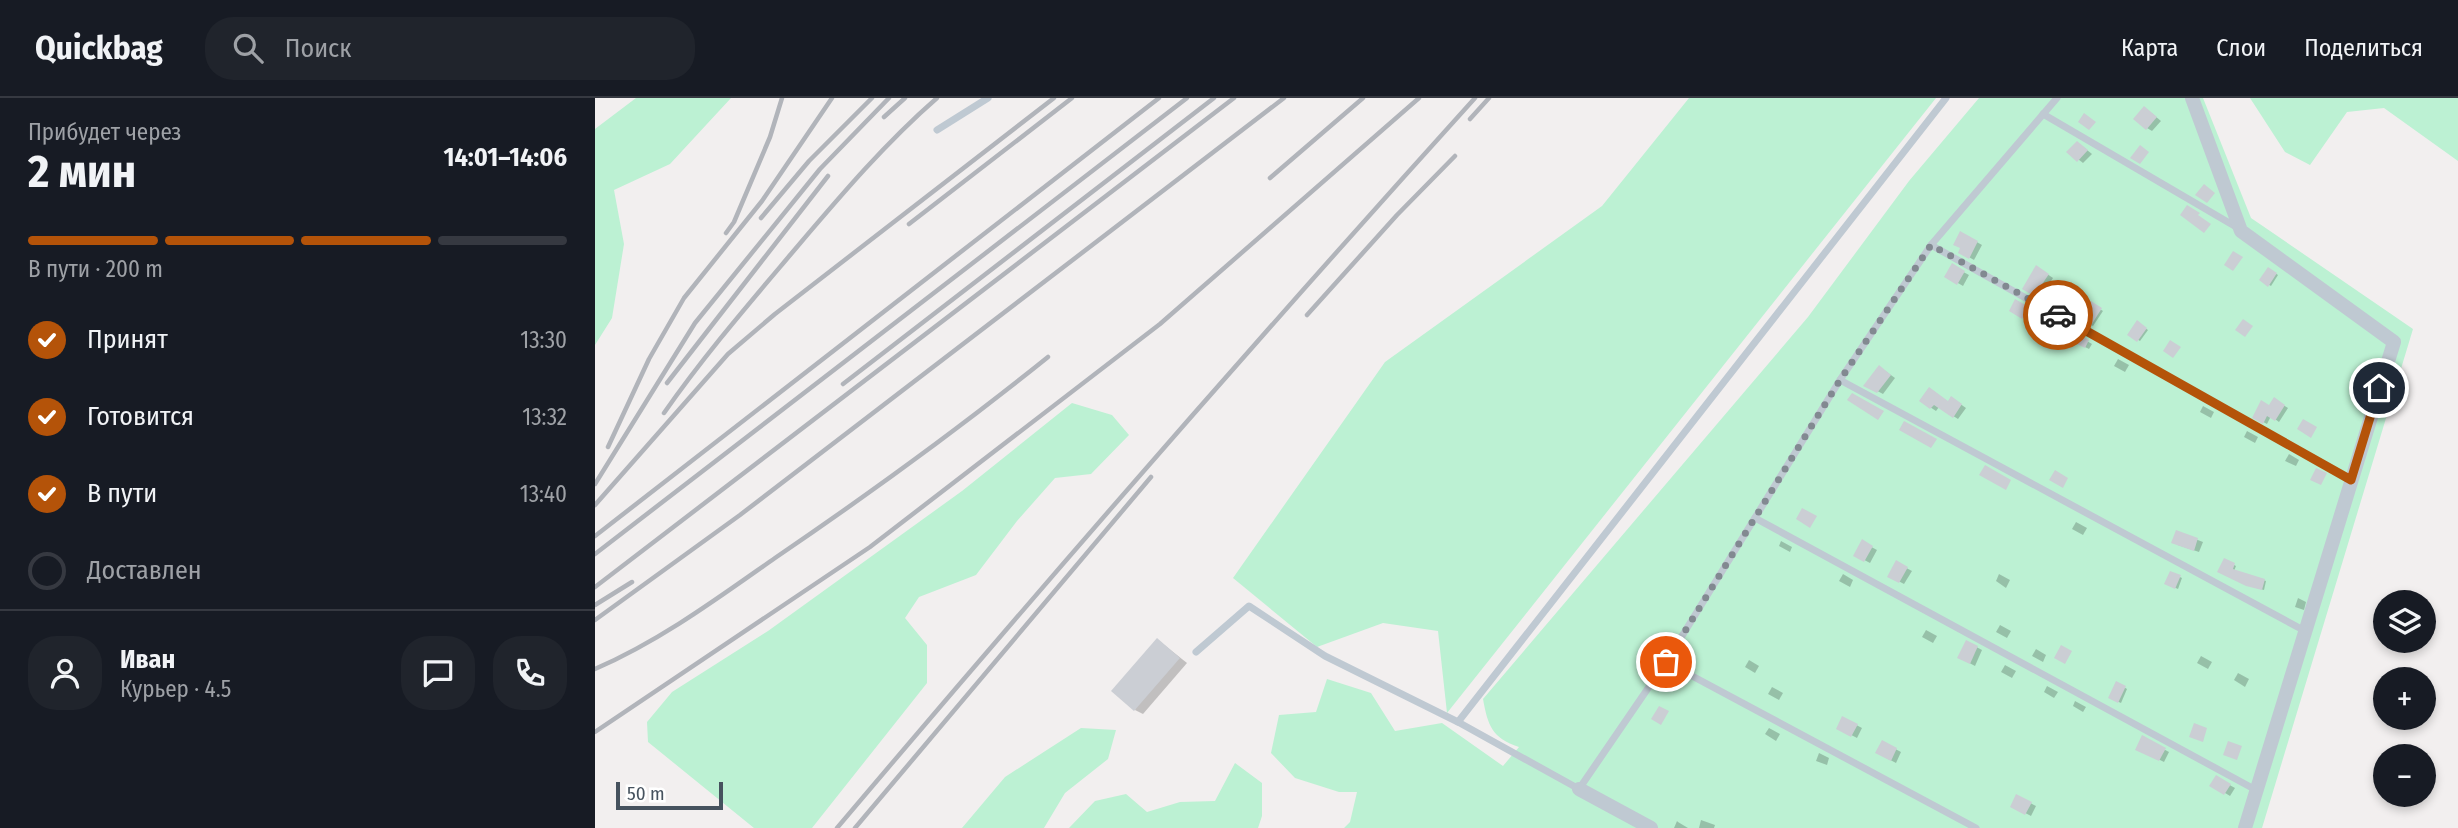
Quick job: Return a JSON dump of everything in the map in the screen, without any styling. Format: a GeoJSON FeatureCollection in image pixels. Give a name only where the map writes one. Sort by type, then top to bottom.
{"type":"FeatureCollection","features":[{"type":"Feature","properties":{"kind":"street"},"geometry":{"type":"LineString","coordinates":[[2192,98],[2241,231],[2394,342],[2245,828]]}},
{"type":"Feature","properties":{"kind":"street"},"geometry":{"type":"LineString","coordinates":[[1579,789],[1651,828]]}},
{"type":"Feature","properties":{"kind":"lane"},"geometry":{"type":"LineString","coordinates":[[937,130],[988,98]]}},
{"type":"Feature","properties":{"kind":"lane"},"geometry":{"type":"LineString","coordinates":[[1458,722],[1946,98]]}},
{"type":"Feature","properties":{"kind":"lane"},"geometry":{"type":"LineString","coordinates":[[1196,652],[1249,606],[1325,656],[1458,722],[1579,789],[1666,662],[1840,380],[1931,245],[2057,98]]}},
{"type":"Feature","properties":{"kind":"lane"},"geometry":{"type":"LineString","coordinates":[[2043,114],[2241,231]]}},
{"type":"Feature","properties":{"kind":"lane"},"geometry":{"type":"LineString","coordinates":[[1931,245],[2351,480]]}},
{"type":"Feature","properties":{"kind":"lane"},"geometry":{"type":"LineString","coordinates":[[1840,380],[2305,631]]}},
{"type":"Feature","properties":{"kind":"lane"},"geometry":{"type":"LineString","coordinates":[[1755,518],[2256,790]]}},
{"type":"Feature","properties":{"kind":"lane"},"geometry":{"type":"LineString","coordinates":[[1666,662],[1976,828]]}},
{"type":"Feature","properties":{"kind":"green space"},"geometry":{"type":"Polygon","coordinates":[[[636,98],[731,98],[670,164],[614,190],[624,244],[612,318],[595,345],[595,129],[636,98]]]}},
{"type":"Feature","properties":{"kind":"green space"},"geometry":{"type":"Polygon","coordinates":[[[1689,98],[1936,98],[1447,713],[1438,631],[1383,623],[1317,647],[1233,578],[1385,362],[1602,206],[1689,98]]]}},
{"type":"Feature","properties":{"kind":"green space"},"geometry":{"type":"Polygon","coordinates":[[[1979,98],[2203,98],[2251,218],[2413,329],[2262,828],[1344,828],[1350,822],[1357,792],[1339,792],[1295,778],[1271,753],[1279,715],[1316,712],[1327,679],[1371,693],[1395,731],[1442,723],[1503,766],[1519,747],[1503,740],[1493,730],[1483,699],[1808,317],[1909,181],[1979,98]]]}},
{"type":"Feature","properties":{"kind":"green space"},"geometry":{"type":"Polygon","coordinates":[[[2250,98],[2458,98],[2458,161],[2384,108],[2347,112],[2310,165],[2285,152],[2250,98]]]}},
{"type":"Feature","properties":{"kind":"green space"},"geometry":{"type":"Polygon","coordinates":[[[1072,403],[1112,415],[1129,435],[1091,474],[1055,478],[1017,521],[976,575],[919,597],[905,618],[927,645],[927,683],[812,828],[754,828],[648,742],[647,722],[672,692],[768,631],[962,491],[1072,403]]]}},
{"type":"Feature","properties":{"kind":"green space"},"geometry":{"type":"Polygon","coordinates":[[[1081,728],[1116,730],[1108,759],[1065,793],[1044,828],[962,828],[1005,777],[1081,728]]]}},
{"type":"Feature","properties":{"kind":"green space"},"geometry":{"type":"Polygon","coordinates":[[[1235,763],[1262,783],[1262,816],[1258,828],[1069,828],[1095,801],[1126,794],[1147,812],[1180,802],[1215,801],[1235,763]]]}},
{"type":"Feature","properties":{"kind":"building"},"geometry":{"type":"Polygon","coordinates":[[[2144,106],[2157,117],[2146,130],[2133,119],[2144,106]]]}},
{"type":"Feature","properties":{"kind":"building"},"geometry":{"type":"Polygon","coordinates":[[[2084,113],[2096,122],[2089,130],[2078,122],[2084,113]]]}},
{"type":"Feature","properties":{"kind":"building"},"geometry":{"type":"Polygon","coordinates":[[[2077,141],[2088,150],[2077,162],[2066,152],[2077,141]]]}},
{"type":"Feature","properties":{"kind":"building"},"geometry":{"type":"Polygon","coordinates":[[[2140,145],[2149,152],[2140,164],[2130,158],[2140,145]]]}},
{"type":"Feature","properties":{"kind":"building"},"geometry":{"type":"Polygon","coordinates":[[[2204,184],[2215,193],[2207,203],[2195,195],[2204,184]]]}},
{"type":"Feature","properties":{"kind":"building"},"geometry":{"type":"Polygon","coordinates":[[[2187,205],[2211,224],[2204,233],[2180,215],[2187,205]]]}},
{"type":"Feature","properties":{"kind":"building"},"geometry":{"type":"Polygon","coordinates":[[[1960,231],[1978,241],[1969,259],[1958,253],[1960,248],[1953,245],[1960,231]]]}},
{"type":"Feature","properties":{"kind":"building"},"geometry":{"type":"Polygon","coordinates":[[[2233,251],[2243,257],[2233,271],[2224,265],[2233,251]]]}},
{"type":"Feature","properties":{"kind":"building"},"geometry":{"type":"Polygon","coordinates":[[[1952,263],[1965,271],[1957,285],[1944,277],[1952,263]]]}},
{"type":"Feature","properties":{"kind":"building"},"geometry":{"type":"Polygon","coordinates":[[[2036,265],[2049,274],[2034,296],[2022,289],[2036,265]]]}},
{"type":"Feature","properties":{"kind":"building"},"geometry":{"type":"Polygon","coordinates":[[[2268,267],[2277,273],[2268,287],[2259,280],[2268,267]]]}},
{"type":"Feature","properties":{"kind":"building"},"geometry":{"type":"Polygon","coordinates":[[[2015,299],[2029,307],[2022,319],[2009,311],[2015,299]]]}},
{"type":"Feature","properties":{"kind":"building"},"geometry":{"type":"Polygon","coordinates":[[[2091,301],[2102,308],[2090,327],[2078,320],[2091,301]]]}},
{"type":"Feature","properties":{"kind":"building"},"geometry":{"type":"Polygon","coordinates":[[[2243,319],[2253,326],[2245,337],[2235,330],[2243,319]]]}},
{"type":"Feature","properties":{"kind":"building"},"geometry":{"type":"Polygon","coordinates":[[[2137,320],[2147,328],[2137,342],[2127,335],[2137,320]]]}},
{"type":"Feature","properties":{"kind":"building"},"geometry":{"type":"Polygon","coordinates":[[[2056,322],[2089,340],[2085,348],[2065,338],[2062,342],[2049,334],[2056,322]]]}},
{"type":"Feature","properties":{"kind":"building"},"geometry":{"type":"Polygon","coordinates":[[[2170,340],[2181,347],[2173,358],[2163,351],[2170,340]]]}},
{"type":"Feature","properties":{"kind":"building"},"geometry":{"type":"Polygon","coordinates":[[[1879,365],[1891,375],[1877,393],[1863,386],[1879,365]]]}},
{"type":"Feature","properties":{"kind":"building"},"geometry":{"type":"Polygon","coordinates":[[[1929,387],[1948,401],[1951,396],[1962,404],[1953,418],[1934,405],[1930,409],[1919,401],[1929,387]]]}},
{"type":"Feature","properties":{"kind":"building"},"geometry":{"type":"Polygon","coordinates":[[[1852,393],[1884,411],[1878,420],[1847,400],[1852,393]]]}},
{"type":"Feature","properties":{"kind":"building"},"geometry":{"type":"Polygon","coordinates":[[[2274,397],[2285,405],[2275,421],[2267,416],[2263,424],[2252,418],[2261,400],[2269,405],[2274,397]]]}},
{"type":"Feature","properties":{"kind":"building"},"geometry":{"type":"Polygon","coordinates":[[[2303,419],[2317,427],[2311,438],[2297,429],[2303,419]]]}},
{"type":"Feature","properties":{"kind":"building"},"geometry":{"type":"Polygon","coordinates":[[[1904,421],[1937,439],[1931,448],[1899,430],[1904,421]]]}},
{"type":"Feature","properties":{"kind":"building"},"geometry":{"type":"Polygon","coordinates":[[[1985,465],[2011,480],[2006,490],[1979,475],[1985,465]]]}},
{"type":"Feature","properties":{"kind":"building"},"geometry":{"type":"Polygon","coordinates":[[[2316,468],[2327,473],[2321,485],[2310,480],[2316,468]]]}},
{"type":"Feature","properties":{"kind":"building"},"geometry":{"type":"Polygon","coordinates":[[[2055,470],[2068,478],[2063,488],[2049,480],[2055,470]]]}},
{"type":"Feature","properties":{"kind":"building"},"geometry":{"type":"Polygon","coordinates":[[[1802,508],[1817,516],[1810,528],[1796,519],[1802,508]]]}},
{"type":"Feature","properties":{"kind":"building"},"geometry":{"type":"Polygon","coordinates":[[[2176,530],[2198,538],[2194,551],[2171,543],[2176,530]]]}},
{"type":"Feature","properties":{"kind":"building"},"geometry":{"type":"Polygon","coordinates":[[[1862,539],[1873,546],[1864,562],[1853,556],[1862,539]]]}},
{"type":"Feature","properties":{"kind":"building"},"geometry":{"type":"Polygon","coordinates":[[[2224,558],[2235,563],[2233,569],[2265,579],[2262,590],[2246,586],[2217,572],[2224,558]]]}},
{"type":"Feature","properties":{"kind":"building"},"geometry":{"type":"Polygon","coordinates":[[[1896,560],[1908,567],[1899,583],[1887,577],[1896,560]]]}},
{"type":"Feature","properties":{"kind":"building"},"geometry":{"type":"Polygon","coordinates":[[[2170,571],[2181,575],[2175,589],[2164,584],[2170,571]]]}},
{"type":"Feature","properties":{"kind":"building"},"geometry":{"type":"Polygon","coordinates":[[[1157,638],[1180,658],[1134,711],[1111,691],[1157,638]]]}},
{"type":"Feature","properties":{"kind":"building"},"geometry":{"type":"Polygon","coordinates":[[[1966,640],[1978,646],[1970,664],[1957,658],[1966,640]]]}},
{"type":"Feature","properties":{"kind":"building"},"geometry":{"type":"Polygon","coordinates":[[[2061,645],[2072,651],[2065,664],[2054,658],[2061,645]]]}},
{"type":"Feature","properties":{"kind":"building"},"geometry":{"type":"Polygon","coordinates":[[[2116,681],[2126,686],[2118,703],[2108,698],[2116,681]]]}},
{"type":"Feature","properties":{"kind":"building"},"geometry":{"type":"Polygon","coordinates":[[[1659,706],[1669,711],[1661,725],[1651,719],[1659,706]]]}},
{"type":"Feature","properties":{"kind":"building"},"geometry":{"type":"Polygon","coordinates":[[[1842,716],[1858,724],[1851,737],[1836,729],[1842,716]]]}},
{"type":"Feature","properties":{"kind":"building"},"geometry":{"type":"Polygon","coordinates":[[[2194,723],[2207,728],[2203,742],[2189,737],[2194,723]]]}},
{"type":"Feature","properties":{"kind":"building"},"geometry":{"type":"Polygon","coordinates":[[[2142,735],[2166,748],[2159,761],[2135,750],[2142,735]]]}},
{"type":"Feature","properties":{"kind":"building"},"geometry":{"type":"Polygon","coordinates":[[[1882,740],[1897,748],[1891,761],[1875,753],[1882,740]]]}},
{"type":"Feature","properties":{"kind":"building"},"geometry":{"type":"Polygon","coordinates":[[[2228,741],[2242,746],[2237,760],[2223,755],[2228,741]]]}},
{"type":"Feature","properties":{"kind":"building"},"geometry":{"type":"Polygon","coordinates":[[[2216,775],[2231,784],[2224,795],[2209,786],[2216,775]]]}},
{"type":"Feature","properties":{"kind":"building"},"geometry":{"type":"Polygon","coordinates":[[[2016,794],[2032,802],[2025,815],[2010,807],[2016,794]]]}},
{"type":"Feature","properties":{"kind":"railway"},"geometry":{"type":"LineString","coordinates":[[726,233],[734,222],[770,137],[782,98]]}},
{"type":"Feature","properties":{"kind":"railway"},"geometry":{"type":"LineString","coordinates":[[608,447],[649,359],[684,298],[762,201],[832,98]]}},
{"type":"Feature","properties":{"kind":"railway"},"geometry":{"type":"LineString","coordinates":[[761,218],[809,161],[872,98]]}},
{"type":"Feature","properties":{"kind":"railway"},"geometry":{"type":"LineString","coordinates":[[595,484],[695,323],[820,169],[889,98]]}},
{"type":"Feature","properties":{"kind":"railway"},"geometry":{"type":"LineString","coordinates":[[884,117],[905,98]]}},
{"type":"Feature","properties":{"kind":"railway"},"geometry":{"type":"LineString","coordinates":[[664,413],[726,332],[826,213],[880,153],[937,98]]}},
{"type":"Feature","properties":{"kind":"railway"},"geometry":{"type":"LineString","coordinates":[[595,505],[728,354],[775,314],[1054,98]]}},
{"type":"Feature","properties":{"kind":"railway"},"geometry":{"type":"LineString","coordinates":[[909,224],[1072,98]]}},
{"type":"Feature","properties":{"kind":"railway"},"geometry":{"type":"LineString","coordinates":[[595,536],[1159,98]]}},
{"type":"Feature","properties":{"kind":"railway"},"geometry":{"type":"LineString","coordinates":[[595,554],[1187,98]]}},
{"type":"Feature","properties":{"kind":"railway"},"geometry":{"type":"LineString","coordinates":[[843,384],[1214,98]]}},
{"type":"Feature","properties":{"kind":"railway"},"geometry":{"type":"LineString","coordinates":[[595,587],[1234,98]]}},
{"type":"Feature","properties":{"kind":"railway"},"geometry":{"type":"LineString","coordinates":[[595,620],[740,515],[1284,98]]}},
{"type":"Feature","properties":{"kind":"railway"},"geometry":{"type":"LineString","coordinates":[[1270,178],[1363,98]]}},
{"type":"Feature","properties":{"kind":"railway"},"geometry":{"type":"LineString","coordinates":[[595,732],[870,547],[1160,324],[1419,98]]}},
{"type":"Feature","properties":{"kind":"railway"},"geometry":{"type":"LineString","coordinates":[[837,828],[1153,460],[1475,98]]}},
{"type":"Feature","properties":{"kind":"railway"},"geometry":{"type":"LineString","coordinates":[[1470,119],[1489,98]]}},
{"type":"Feature","properties":{"kind":"railway"},"geometry":{"type":"LineString","coordinates":[[1307,315],[1397,215],[1455,156]]}},
{"type":"Feature","properties":{"kind":"railway"},"geometry":{"type":"LineString","coordinates":[[667,383],[828,176]]}},
{"type":"Feature","properties":{"kind":"railway"},"geometry":{"type":"LineString","coordinates":[[595,669],[665,632],[732,588],[914,460],[1048,357]]}},
{"type":"Feature","properties":{"kind":"railway"},"geometry":{"type":"LineString","coordinates":[[855,828],[1151,477]]}},
{"type":"Feature","properties":{"kind":"railway"},"geometry":{"type":"LineString","coordinates":[[595,605],[632,582]]}},
{"type":"Feature","properties":{"kind":"way so far"},"geometry":{"type":"LineString","coordinates":[[1666,662],[1840,380],[1931,245],[2058,315]]}},
{"type":"Feature","properties":{"kind":"route"},"geometry":{"type":"LineString","coordinates":[[2058,315],[2351,480],[2379,388]]}}]}
